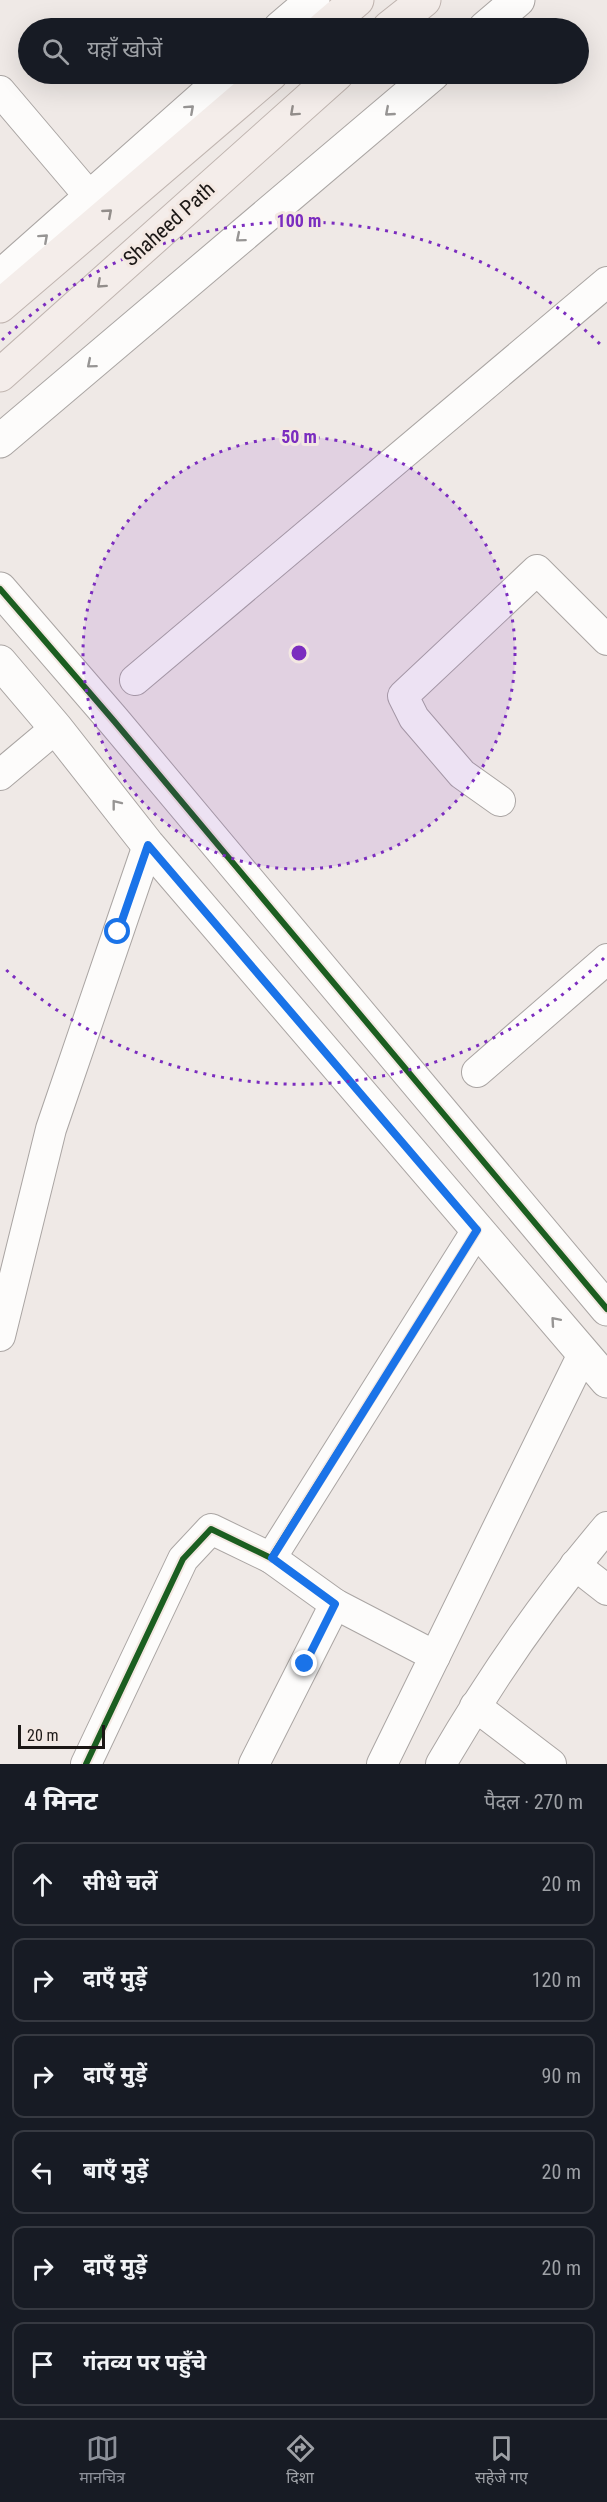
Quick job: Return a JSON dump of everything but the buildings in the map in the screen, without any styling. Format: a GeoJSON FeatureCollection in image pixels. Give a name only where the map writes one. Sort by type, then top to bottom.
{"type":"FeatureCollection","features":[{"type":"Feature","properties":{"kind":"highway"},"geometry":{"type":"LineString","coordinates":[[336,18],[357,0]]}},
{"type":"Feature","properties":{"kind":"highway"},"geometry":{"type":"LineString","coordinates":[[402,18],[424,0]]}},
{"type":"Feature","properties":{"kind":"highway"},"geometry":{"type":"LineString","coordinates":[[0,306],[259,84]]}},
{"type":"Feature","properties":{"kind":"highway","name":"Shaheed Path"},"geometry":{"type":"LineString","coordinates":[[0,375],[326,84]]}},
{"type":"Feature","properties":{"kind":"street"},"geometry":{"type":"LineString","coordinates":[[292,18],[313,0]]}},
{"type":"Feature","properties":{"kind":"street"},"geometry":{"type":"LineString","coordinates":[[497,18],[518,0]]}},
{"type":"Feature","properties":{"kind":"street"},"geometry":{"type":"LineString","coordinates":[[0,277],[218,84]]}},
{"type":"Feature","properties":{"kind":"street"},"geometry":{"type":"LineString","coordinates":[[0,441],[421,84]]}},
{"type":"Feature","properties":{"kind":"street"},"geometry":{"type":"LineString","coordinates":[[0,91],[90,197]]}},
{"type":"Feature","properties":{"kind":"street"},"geometry":{"type":"LineString","coordinates":[[135,680],[607,282]]}},
{"type":"Feature","properties":{"kind":"street"},"geometry":{"type":"LineString","coordinates":[[500,801],[462,774],[414,718],[403,696],[537,570],[607,640]]}},
{"type":"Feature","properties":{"kind":"street"},"geometry":{"type":"LineString","coordinates":[[0,589],[607,1309]]}},
{"type":"Feature","properties":{"kind":"street"},"geometry":{"type":"LineString","coordinates":[[0,662],[56,728],[148,845],[607,1381]]}},
{"type":"Feature","properties":{"kind":"street"},"geometry":{"type":"LineString","coordinates":[[0,775],[56,728]]}},
{"type":"Feature","properties":{"kind":"street"},"geometry":{"type":"LineString","coordinates":[[0,1335],[51,1129],[148,845]]}},
{"type":"Feature","properties":{"kind":"street"},"geometry":{"type":"LineString","coordinates":[[477,1072],[607,959]]}},
{"type":"Feature","properties":{"kind":"street"},"geometry":{"type":"LineString","coordinates":[[272,1558],[477,1230]]}},
{"type":"Feature","properties":{"kind":"street"},"geometry":{"type":"LineString","coordinates":[[382,1764],[583,1354]]}},
{"type":"Feature","properties":{"kind":"street"},"geometry":{"type":"LineString","coordinates":[[441,1764],[475,1706],[575,1565],[607,1527]]}},
{"type":"Feature","properties":{"kind":"street"},"geometry":{"type":"LineString","coordinates":[[86,1764],[183,1559],[211,1529],[272,1558],[335,1604],[435,1656]]}},
{"type":"Feature","properties":{"kind":"street"},"geometry":{"type":"LineString","coordinates":[[575,1565],[607,1590]]}},
{"type":"Feature","properties":{"kind":"street"},"geometry":{"type":"LineString","coordinates":[[254,1764],[335,1604]]}},
{"type":"Feature","properties":{"kind":"street"},"geometry":{"type":"LineString","coordinates":[[475,1706],[551,1764]]}},
{"type":"Feature","properties":{"kind":"cycle path"},"geometry":{"type":"LineString","coordinates":[[0,589],[114,721],[607,1309]]}},
{"type":"Feature","properties":{"kind":"cycle path"},"geometry":{"type":"LineString","coordinates":[[86,1764],[183,1559],[211,1529],[271,1558],[477,1230]]}},
{"type":"Feature","properties":{"kind":"route"},"geometry":{"type":"LineString","coordinates":[[118,932],[148,845],[477,1230],[272,1558],[335,1604],[305,1664]]}}]}
